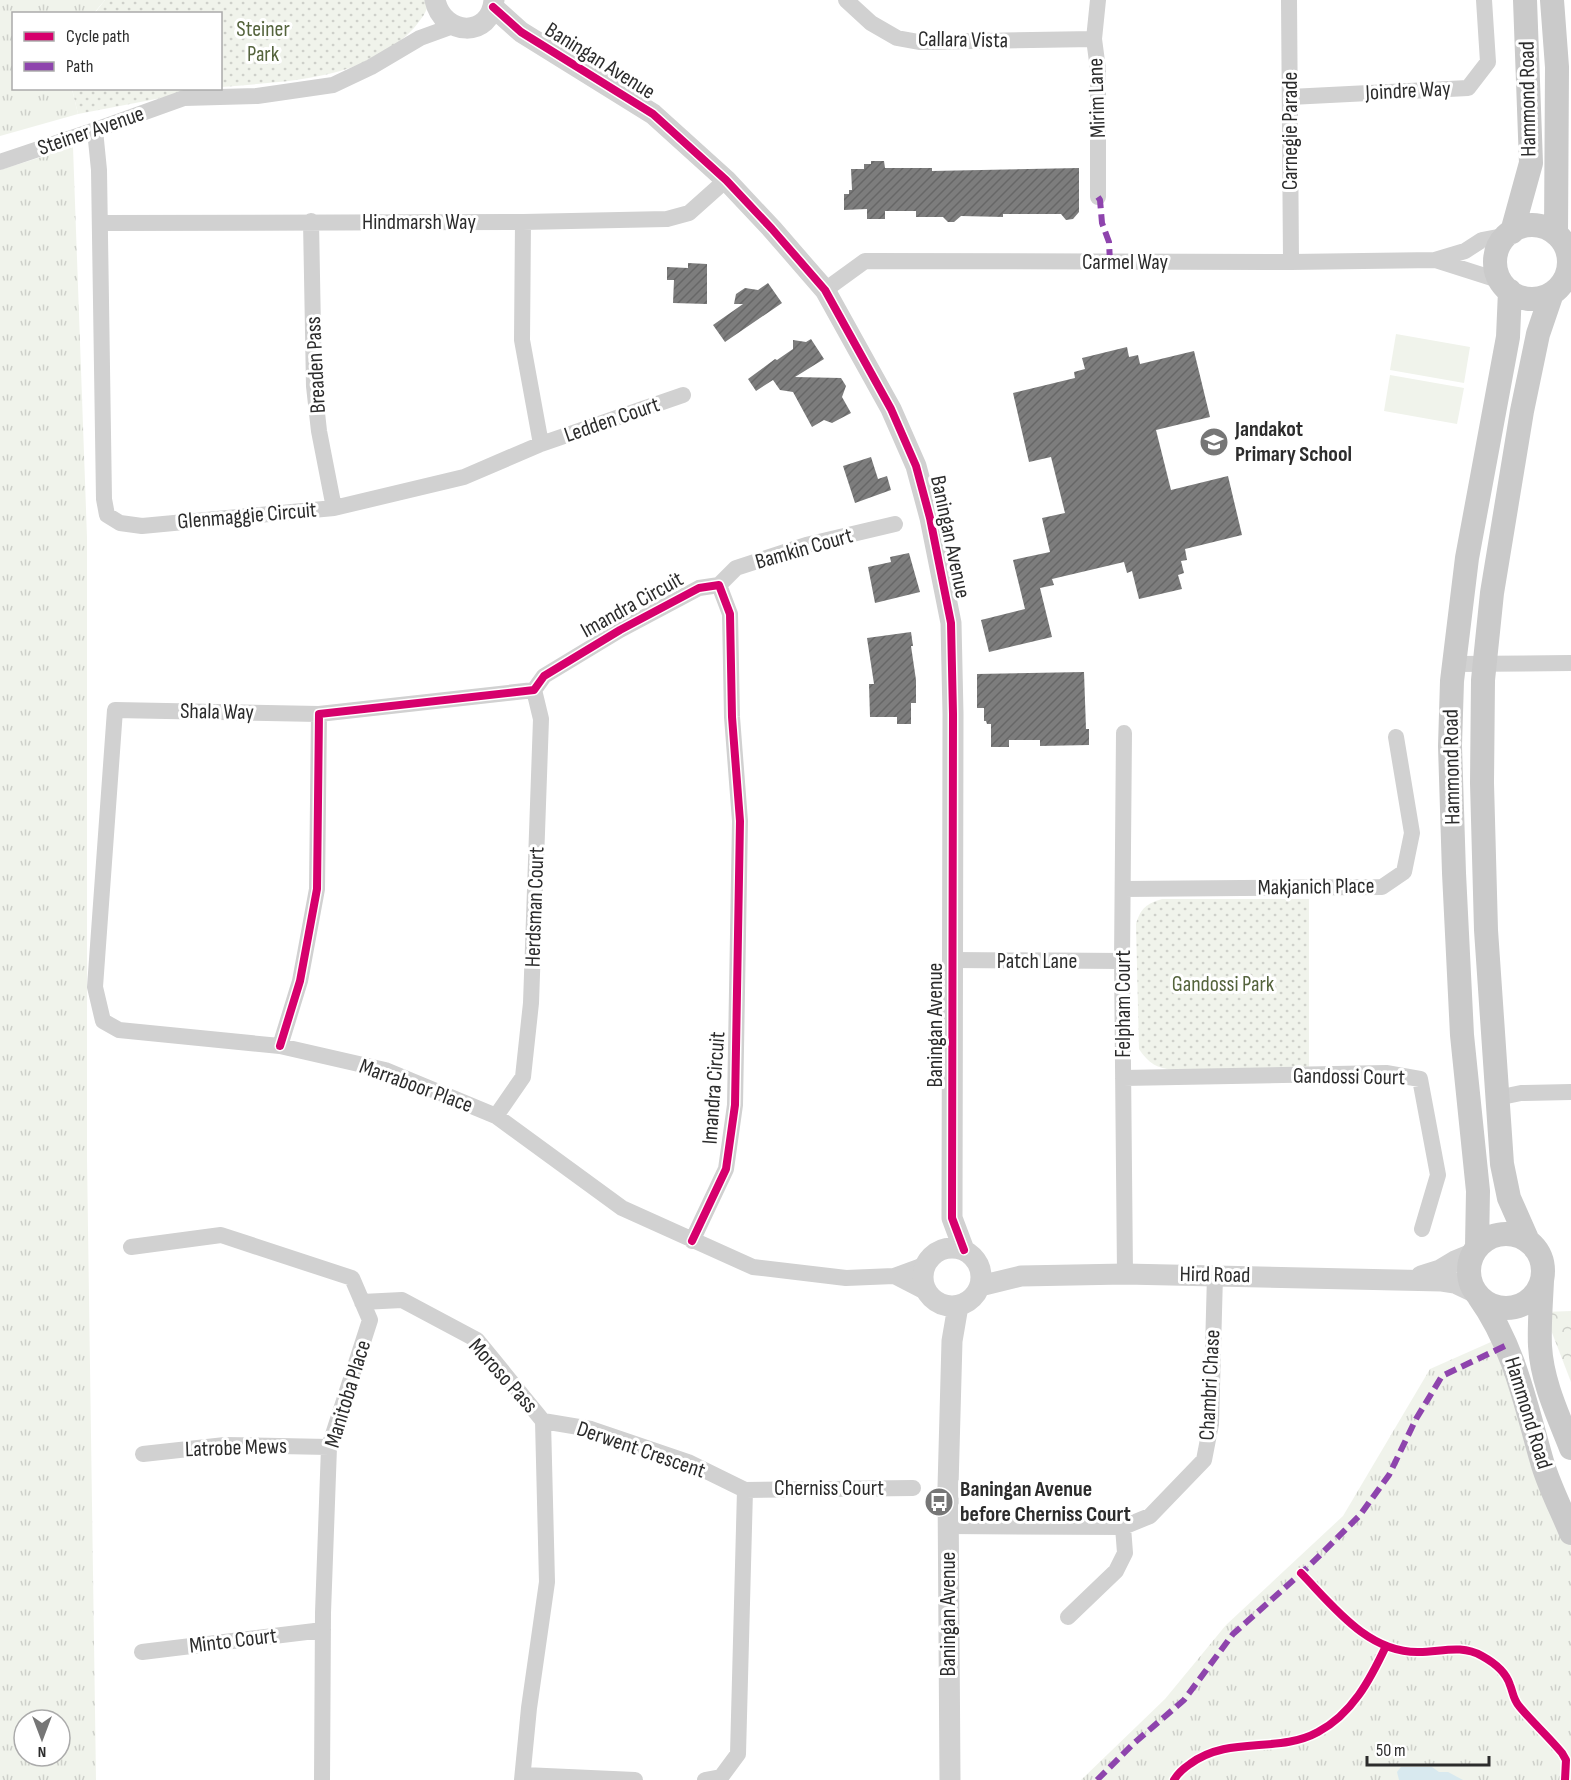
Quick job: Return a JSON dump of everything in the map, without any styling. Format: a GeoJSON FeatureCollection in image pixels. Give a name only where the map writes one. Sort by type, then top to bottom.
{"type":"FeatureCollection","features":[{"type":"Feature","properties":{"kind":"main road","name":"Hammond Road"},"geometry":{"type":"LineString","coordinates":[[1510,233],[1531,163],[1526,0]]}},
{"type":"Feature","properties":{"kind":"main road","name":"Hammond Road"},"geometry":{"type":"LineString","coordinates":[[1552,0],[1557,68],[1563,240]]}},
{"type":"Feature","properties":{"kind":"main road"},"geometry":{"type":"LineString","coordinates":[[1534,225],[1546,228],[1563,240],[1567,250],[1568,270],[1561,288],[1542,297],[1531,299],[1520,297],[1505,286],[1496,268],[1496,256],[1500,245],[1510,233],[1534,225]]}},
{"type":"Feature","properties":{"kind":"main road","name":"Hammond Road"},"geometry":{"type":"LineString","coordinates":[[1475,1250],[1478,1191],[1462,1035],[1450,746],[1454,664],[1467,558],[1508,337],[1505,286]]}},
{"type":"Feature","properties":{"kind":"main road","name":"Hammond Road"},"geometry":{"type":"LineString","coordinates":[[1528,1241],[1509,1198],[1502,1164],[1497,1098],[1486,930],[1482,805],[1485,663],[1492,592],[1522,411],[1538,334],[1561,288]]}},
{"type":"Feature","properties":{"kind":"main road"},"geometry":{"type":"LineString","coordinates":[[1496,1235],[1518,1236],[1528,1241],[1536,1249],[1543,1270],[1542,1281],[1532,1298],[1515,1307],[1496,1307],[1477,1295],[1468,1274],[1475,1250],[1486,1239],[1496,1235]]}},
{"type":"Feature","properties":{"kind":"main road","name":"Hammond Road"},"geometry":{"type":"LineString","coordinates":[[1542,1281],[1540,1346],[1542,1363],[1551,1398],[1571,1448]]}},
{"type":"Feature","properties":{"kind":"main road","name":"Hammond Road"},"geometry":{"type":"LineString","coordinates":[[1477,1295],[1498,1325],[1511,1356],[1530,1413],[1544,1467],[1571,1533]]}},
{"type":"Feature","properties":{"kind":"street","name":"Callara Vista"},"geometry":{"type":"LineString","coordinates":[[846,0],[871,23],[897,38],[919,42],[1094,39]]}},
{"type":"Feature","properties":{"kind":"street","name":"Mirim Lane"},"geometry":{"type":"LineString","coordinates":[[1098,0],[1094,39],[1098,69],[1098,197]]}},
{"type":"Feature","properties":{"kind":"street","name":"Carnegie Parade"},"geometry":{"type":"LineString","coordinates":[[1289,0],[1291,262]]}},
{"type":"Feature","properties":{"kind":"street","name":"Joindre Way"},"geometry":{"type":"LineString","coordinates":[[1290,97],[1467,88],[1488,62],[1484,0]]}},
{"type":"Feature","properties":{"kind":"street"},"geometry":{"type":"LineString","coordinates":[[436,5],[443,19],[453,26],[463,28],[473,27],[490,10]]}},
{"type":"Feature","properties":{"kind":"street","name":"Steiner Avenue"},"geometry":{"type":"LineString","coordinates":[[420,38],[436,5]]}},
{"type":"Feature","properties":{"kind":"street","name":"Baningan Avenue"},"geometry":{"type":"LineString","coordinates":[[490,10],[652,114],[726,180],[772,229],[825,290],[891,409],[916,466],[930,518],[951,623],[953,714],[952,1218],[971,1258]]}},
{"type":"Feature","properties":{"kind":"street","name":"Steiner Avenue"},"geometry":{"type":"LineString","coordinates":[[0,162],[184,98],[257,96],[333,85],[371,67],[420,38],[453,26]]}},
{"type":"Feature","properties":{"kind":"street","name":"Glenmaggie Circuit"},"geometry":{"type":"LineString","coordinates":[[95,130],[99,170],[104,500],[107,515],[120,523],[142,526],[334,508],[464,477],[541,444]]}},
{"type":"Feature","properties":{"kind":"street","name":"Hindmarsh Way"},"geometry":{"type":"LineString","coordinates":[[100,223],[524,222],[667,219],[689,213],[726,180]]}},
{"type":"Feature","properties":{"kind":"street","name":"Breaden Pass"},"geometry":{"type":"LineString","coordinates":[[311,221],[314,386],[319,431],[334,508]]}},
{"type":"Feature","properties":{"kind":"street"},"geometry":{"type":"LineString","coordinates":[[524,222],[522,340],[541,444]]}},
{"type":"Feature","properties":{"kind":"street","name":"Carmel Way"},"geometry":{"type":"LineString","coordinates":[[825,290],[865,261],[1435,260],[1465,251],[1482,240],[1510,233]]}},
{"type":"Feature","properties":{"kind":"street","name":"Carmel Way"},"geometry":{"type":"LineString","coordinates":[[1435,260],[1505,286]]}},
{"type":"Feature","properties":{"kind":"street","name":"Ledden Court"},"geometry":{"type":"LineString","coordinates":[[541,444],[682,395]]}},
{"type":"Feature","properties":{"kind":"street","name":"Bamkin Court"},"geometry":{"type":"LineString","coordinates":[[719,585],[736,568],[806,545],[895,524]]}},
{"type":"Feature","properties":{"kind":"street","name":"Imandra Circuit"},"geometry":{"type":"LineString","coordinates":[[534,690],[544,676],[620,630],[699,588],[719,585],[730,614],[732,717],[740,821],[735,1105],[726,1169],[692,1241]]}},
{"type":"Feature","properties":{"kind":"street"},"geometry":{"type":"LineString","coordinates":[[1454,664],[1571,663]]}},
{"type":"Feature","properties":{"kind":"street"},"geometry":{"type":"LineString","coordinates":[[280,1046],[300,981],[317,890],[319,714],[534,690]]}},
{"type":"Feature","properties":{"kind":"street","name":"Herdsman Court"},"geometry":{"type":"LineString","coordinates":[[496,1116],[524,1077],[531,1003],[541,719],[534,690]]}},
{"type":"Feature","properties":{"kind":"street","name":"Marraboor Place"},"geometry":{"type":"LineString","coordinates":[[115,710],[95,987],[103,1021],[119,1030],[280,1046],[385,1070],[496,1116],[622,1208],[753,1267],[846,1278],[894,1276],[931,1258]]}},
{"type":"Feature","properties":{"kind":"street","name":"Shala Way"},"geometry":{"type":"LineString","coordinates":[[115,710],[319,714]]}},
{"type":"Feature","properties":{"kind":"street","name":"Felpham Court"},"geometry":{"type":"LineString","coordinates":[[1124,734],[1122,961],[1125,1274]]}},
{"type":"Feature","properties":{"kind":"street","name":"Makjanich Place"},"geometry":{"type":"LineString","coordinates":[[1123,890],[1382,887],[1404,873],[1412,833],[1396,738]]}},
{"type":"Feature","properties":{"kind":"street","name":"Patch Lane"},"geometry":{"type":"LineString","coordinates":[[953,960],[1122,961]]}},
{"type":"Feature","properties":{"kind":"street","name":"Gandossi Court"},"geometry":{"type":"LineString","coordinates":[[1123,1078],[1386,1073],[1420,1079],[1438,1175],[1422,1229]]}},
{"type":"Feature","properties":{"kind":"street"},"geometry":{"type":"LineString","coordinates":[[1497,1098],[1521,1093],[1571,1092]]}},
{"type":"Feature","properties":{"kind":"street","name":"Baningan Avenue"},"geometry":{"type":"LineString","coordinates":[[931,1258],[952,1218]]}},
{"type":"Feature","properties":{"kind":"street","name":"Manitoba Place"},"geometry":{"type":"LineString","coordinates":[[131,1247],[221,1235],[352,1278],[370,1320],[329,1447],[323,1630],[322,1780]]}},
{"type":"Feature","properties":{"kind":"street"},"geometry":{"type":"LineString","coordinates":[[954,1248],[971,1258],[981,1276],[980,1286],[968,1303],[941,1301],[922,1275],[931,1258],[954,1248]]}},
{"type":"Feature","properties":{"kind":"street","name":"Hird Road"},"geometry":{"type":"LineString","coordinates":[[1409,1280],[1440,1270],[1475,1250]]}},
{"type":"Feature","properties":{"kind":"street","name":"Hird Road"},"geometry":{"type":"LineString","coordinates":[[971,1258],[1021,1276]]}},
{"type":"Feature","properties":{"kind":"street","name":"Hird Road"},"geometry":{"type":"LineString","coordinates":[[980,1286],[1021,1276],[1215,1275],[1455,1283],[1477,1295]]}},
{"type":"Feature","properties":{"kind":"street","name":"Chambri Chase"},"geometry":{"type":"LineString","coordinates":[[948,1526],[1123,1527],[1150,1516],[1204,1460],[1211,1424],[1215,1275]]}},
{"type":"Feature","properties":{"kind":"street","name":"Marraboor Place"},"geometry":{"type":"LineString","coordinates":[[894,1276],[941,1301]]}},
{"type":"Feature","properties":{"kind":"street","name":"Moroso Pass"},"geometry":{"type":"LineString","coordinates":[[362,1302],[402,1300],[477,1340],[543,1421]]}},
{"type":"Feature","properties":{"kind":"street","name":"Baningan Avenue"},"geometry":{"type":"LineString","coordinates":[[941,1301],[952,1341],[948,1526],[950,1780]]}},
{"type":"Feature","properties":{"kind":"street","name":"Derwent Crescent"},"geometry":{"type":"LineString","coordinates":[[635,1780],[523,1777],[529,1708],[547,1581],[543,1421],[602,1433],[688,1462],[746,1490]]}},
{"type":"Feature","properties":{"kind":"street","name":"Latrobe Mews"},"geometry":{"type":"LineString","coordinates":[[143,1454],[225,1445],[329,1447]]}},
{"type":"Feature","properties":{"kind":"street","name":"Cherniss Court"},"geometry":{"type":"LineString","coordinates":[[746,1490],[913,1488]]}},
{"type":"Feature","properties":{"kind":"street"},"geometry":{"type":"LineString","coordinates":[[705,1780],[720,1777],[738,1754],[746,1490]]}},
{"type":"Feature","properties":{"kind":"street"},"geometry":{"type":"LineString","coordinates":[[1068,1617],[1116,1571],[1125,1553],[1123,1527]]}},
{"type":"Feature","properties":{"kind":"street","name":"Minto Court"},"geometry":{"type":"LineString","coordinates":[[142,1652],[323,1630]]}},
{"type":"Feature","properties":{"kind":"green space"},"geometry":{"type":"Polygon","coordinates":[[[0,0],[105,0],[95,12],[12,12],[12,90],[72,90],[78,114],[0,136],[0,0]]]}},
{"type":"Feature","properties":{"kind":"green space","name":"Steiner Park"},"geometry":{"type":"Polygon","coordinates":[[[105,0],[428,0],[426,12],[414,28],[394,46],[372,59],[349,68],[298,80],[222,87],[222,12],[96,12],[105,0]]]}},
{"type":"Feature","properties":{"kind":"green space","name":"Steiner Park"},"geometry":{"type":"Polygon","coordinates":[[[72,90],[203,90],[78,114],[72,90]]]}},
{"type":"Feature","properties":{"kind":"green space"},"geometry":{"type":"Polygon","coordinates":[[[73,147],[87,537],[87,1160],[96,1780],[0,1780],[0,170],[73,147]]]}},
{"type":"Feature","properties":{"kind":"green space"},"geometry":{"type":"Polygon","coordinates":[[[1396,334],[1470,347],[1464,383],[1390,370],[1396,334]]]}},
{"type":"Feature","properties":{"kind":"green space"},"geometry":{"type":"Polygon","coordinates":[[[1390,375],[1464,388],[1457,424],[1384,411],[1390,375]]]}},
{"type":"Feature","properties":{"kind":"green space","name":"Gandossi Park"},"geometry":{"type":"Polygon","coordinates":[[[1162,899],[1309,899],[1309,1067],[1174,1070],[1158,1066],[1146,1058],[1139,1049],[1136,924],[1145,907],[1162,899]]]}},
{"type":"Feature","properties":{"kind":"green space"},"geometry":{"type":"Polygon","coordinates":[[[1571,1311],[1571,1382],[1544,1312],[1571,1311]]]}},
{"type":"Feature","properties":{"kind":"green space"},"geometry":{"type":"Polygon","coordinates":[[[1500,1338],[1571,1517],[1571,1780],[1081,1780],[1165,1699],[1226,1625],[1343,1516],[1430,1369],[1500,1338]]]}},
{"type":"Feature","properties":{"kind":"shaded area"},"geometry":{"type":"Polygon","coordinates":[[[1401,1767],[1432,1767],[1439,1772],[1448,1772],[1463,1780],[1399,1780],[1397,1772],[1401,1767]]]}},
{"type":"Feature","properties":{"kind":"building"},"geometry":{"type":"Polygon","coordinates":[[[871,161],[884,161],[885,168],[932,168],[932,171],[1079,168],[1079,212],[1073,219],[1066,220],[1061,214],[1003,214],[1003,217],[961,216],[954,222],[948,222],[943,217],[916,217],[916,211],[885,211],[885,219],[867,219],[867,209],[844,210],[844,194],[849,194],[849,190],[852,190],[851,169],[864,169],[864,164],[871,164],[871,161]]]}},
{"type":"Feature","properties":{"kind":"building"},"geometry":{"type":"Polygon","coordinates":[[[688,263],[707,264],[707,304],[673,303],[674,280],[667,280],[667,267],[688,268],[688,263]]]}},
{"type":"Feature","properties":{"kind":"building"},"geometry":{"type":"Polygon","coordinates":[[[768,283],[782,303],[725,342],[713,325],[743,304],[734,304],[736,294],[745,288],[758,290],[768,283]]]}},
{"type":"Feature","properties":{"kind":"building"},"geometry":{"type":"Polygon","coordinates":[[[811,339],[824,359],[795,377],[841,378],[846,386],[842,397],[851,413],[832,423],[824,420],[812,427],[793,392],[780,390],[773,380],[756,391],[748,379],[793,349],[793,340],[806,342],[811,339]]]}},
{"type":"Feature","properties":{"kind":"building"},"geometry":{"type":"Polygon","coordinates":[[[1127,347],[1129,357],[1138,355],[1140,364],[1194,351],[1210,417],[1156,430],[1171,490],[1228,476],[1242,535],[1185,549],[1187,560],[1181,561],[1184,573],[1178,575],[1182,589],[1139,599],[1132,571],[1127,573],[1124,562],[1052,579],[1054,585],[1040,588],[1052,637],[989,652],[981,620],[1025,609],[1013,560],[1050,552],[1042,518],[1065,513],[1051,457],[1029,462],[1013,393],[1075,378],[1074,372],[1085,369],[1082,358],[1127,347]]]}},
{"type":"Feature","properties":{"kind":"building"},"geometry":{"type":"Polygon","coordinates":[[[871,457],[878,479],[887,476],[891,490],[855,503],[843,466],[871,457]]]}},
{"type":"Feature","properties":{"kind":"building"},"geometry":{"type":"Polygon","coordinates":[[[909,553],[920,592],[875,603],[868,567],[891,562],[890,557],[909,553]]]}},
{"type":"Feature","properties":{"kind":"building"},"geometry":{"type":"Polygon","coordinates":[[[911,632],[916,703],[911,703],[911,724],[897,724],[897,717],[870,717],[869,684],[874,684],[867,638],[911,632]]]}},
{"type":"Feature","properties":{"kind":"building"},"geometry":{"type":"Polygon","coordinates":[[[1084,672],[1086,729],[1089,729],[1089,745],[1040,746],[1040,740],[1009,740],[1009,747],[991,747],[991,724],[984,721],[984,708],[977,708],[977,674],[1084,672]]]}},
{"type":"Feature","properties":{"kind":"marked path"},"geometry":{"type":"LineString","coordinates":[[1098,197],[1102,223],[1109,242],[1110,262]]}},
{"type":"Feature","properties":{"kind":"marked path"},"geometry":{"type":"LineString","coordinates":[[1097,1780],[1133,1744],[1184,1700],[1233,1634],[1308,1567],[1360,1515],[1389,1475],[1416,1419],[1442,1376],[1507,1345]]}},
{"type":"Feature","properties":{"kind":"cycle path"},"geometry":{"type":"LineString","coordinates":[[493,7],[521,32],[653,114],[726,180],[772,229],[825,290],[891,409],[916,466],[930,518],[951,623],[953,714],[952,1218],[964,1250]]}},
{"type":"Feature","properties":{"kind":"cycle path"},"geometry":{"type":"LineString","coordinates":[[280,1046],[300,981],[317,889],[319,714],[534,690],[544,676],[620,630],[699,588],[719,585],[730,614],[732,717],[740,821],[735,1105],[726,1169],[692,1241]]}},
{"type":"Feature","properties":{"kind":"cycle path"},"geometry":{"type":"LineString","coordinates":[[1301,1573],[1339,1613],[1368,1636],[1384,1645],[1419,1652],[1466,1650],[1495,1664],[1508,1680],[1519,1706],[1562,1753],[1566,1760],[1565,1780]]}},
{"type":"Feature","properties":{"kind":"cycle path"},"geometry":{"type":"LineString","coordinates":[[1174,1780],[1186,1767],[1205,1755],[1237,1747],[1303,1739],[1330,1725],[1359,1695],[1386,1646]]}},
{"type":"Feature","properties":{"kind":"place","name":"Jandakot Primary School"},"geometry":{"type":"Point","coordinates":[1214,442]}},
{"type":"Feature","properties":{"kind":"place","name":"Baningan Avenue before Cherniss Court"},"geometry":{"type":"Point","coordinates":[939,1502]}}]}
